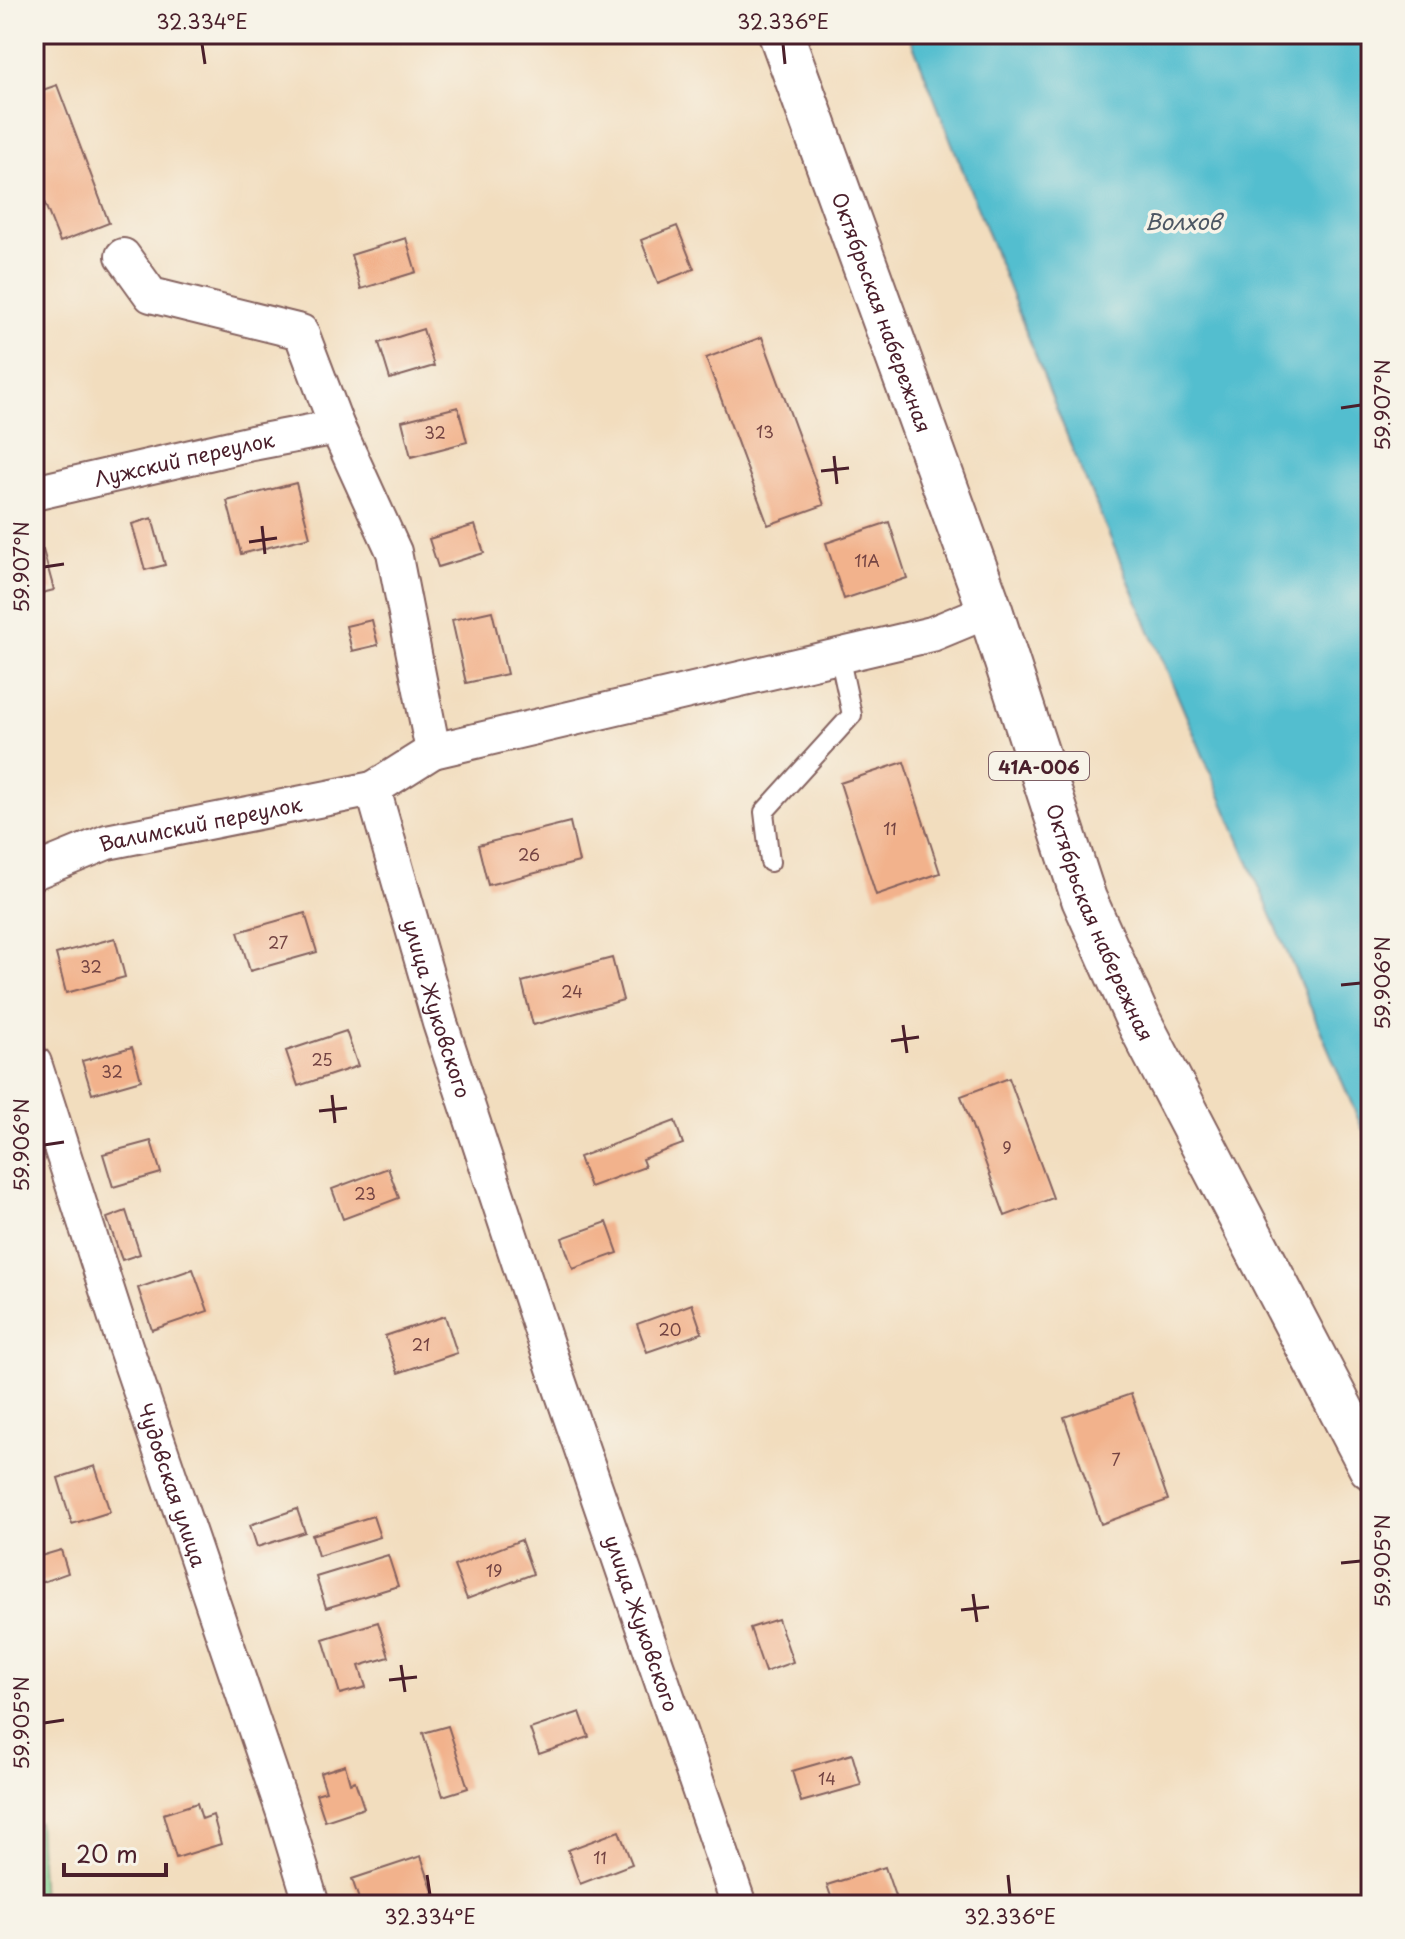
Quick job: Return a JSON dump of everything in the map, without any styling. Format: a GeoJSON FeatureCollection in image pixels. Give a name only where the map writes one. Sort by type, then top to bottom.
{"type":"FeatureCollection","features":[{"type":"Feature","properties":{"kind":"main road","name":"Октябрьская набережная"},"geometry":{"type":"LineString","coordinates":[[781,34],[990,610],[1084,899],[1139,1022],[1371,1467]]}},
{"type":"Feature","properties":{"kind":"street"},"geometry":{"type":"LineString","coordinates":[[123,256],[151,295],[301,332],[337,427],[394,552],[433,751]]}},
{"type":"Feature","properties":{"kind":"street","name":"Лужский переулок"},"geometry":{"type":"LineString","coordinates":[[34,493],[252,443],[337,427]]}},
{"type":"Feature","properties":{"kind":"street"},"geometry":{"type":"LineString","coordinates":[[373,789],[433,751],[932,634],[990,610]]}},
{"type":"Feature","properties":{"kind":"street","name":"Валимский переулок"},"geometry":{"type":"LineString","coordinates":[[34,872],[107,842],[373,789]]}},
{"type":"Feature","properties":{"kind":"street","name":"улица Жуковского"},"geometry":{"type":"LineString","coordinates":[[373,789],[440,1023],[556,1374],[739,1905]]}},
{"type":"Feature","properties":{"kind":"street","name":"Чудовская улица"},"geometry":{"type":"LineString","coordinates":[[34,1063],[312,1905]]}},
{"type":"Feature","properties":{"kind":"lane"},"geometry":{"type":"LineString","coordinates":[[770,862],[764,812],[852,715],[839,655]]}},
{"type":"Feature","properties":{"kind":"green space"},"geometry":{"type":"Polygon","coordinates":[[[38,1822],[42,1905],[34,1905],[34,1825],[38,1822]]]}},
{"type":"Feature","properties":{"kind":"water","name":"Волхов"},"geometry":{"type":"Polygon","coordinates":[[[909,34],[1371,34],[1371,1149],[1072,448],[909,34]]]}},
{"type":"Feature","properties":{"kind":"building"},"geometry":{"type":"Polygon","coordinates":[[[57,85],[109,223],[60,242],[41,194],[34,197],[34,93],[57,85]]]}},
{"type":"Feature","properties":{"kind":"building"},"geometry":{"type":"Polygon","coordinates":[[[677,226],[694,269],[658,283],[641,240],[677,226]]]}},
{"type":"Feature","properties":{"kind":"building"},"geometry":{"type":"Polygon","coordinates":[[[406,238],[416,272],[361,289],[351,255],[406,238]]]}},
{"type":"Feature","properties":{"kind":"building"},"geometry":{"type":"Polygon","coordinates":[[[423,329],[434,366],[390,379],[379,343],[423,329]]]}},
{"type":"Feature","properties":{"kind":"building"},"geometry":{"type":"Polygon","coordinates":[[[762,337],[824,505],[768,525],[706,358],[762,337]]]}},
{"type":"Feature","properties":{"kind":"building"},"geometry":{"type":"Polygon","coordinates":[[[458,407],[467,442],[411,457],[402,421],[458,407]]]}},
{"type":"Feature","properties":{"kind":"building"},"geometry":{"type":"Polygon","coordinates":[[[296,483],[310,537],[241,554],[227,501],[296,483]]]}},
{"type":"Feature","properties":{"kind":"building"},"geometry":{"type":"Polygon","coordinates":[[[152,518],[165,565],[145,570],[132,524],[152,518]]]}},
{"type":"Feature","properties":{"kind":"building"},"geometry":{"type":"Polygon","coordinates":[[[889,522],[907,578],[844,599],[826,543],[889,522]]]}},
{"type":"Feature","properties":{"kind":"building"},"geometry":{"type":"Polygon","coordinates":[[[475,525],[484,553],[438,567],[429,539],[475,525]]]}},
{"type":"Feature","properties":{"kind":"building"},"geometry":{"type":"Polygon","coordinates":[[[43,550],[54,590],[34,595],[34,552],[43,550]]]}},
{"type":"Feature","properties":{"kind":"building"},"geometry":{"type":"Polygon","coordinates":[[[492,611],[507,674],[466,683],[452,620],[492,611]]]}},
{"type":"Feature","properties":{"kind":"building"},"geometry":{"type":"Polygon","coordinates":[[[372,620],[378,645],[352,651],[346,626],[372,620]]]}},
{"type":"Feature","properties":{"kind":"building"},"geometry":{"type":"Polygon","coordinates":[[[904,762],[940,873],[876,895],[840,783],[904,762]]]}},
{"type":"Feature","properties":{"kind":"building"},"geometry":{"type":"Polygon","coordinates":[[[34,769],[44,807],[34,809],[34,769]]]}},
{"type":"Feature","properties":{"kind":"building"},"geometry":{"type":"Polygon","coordinates":[[[570,822],[579,862],[488,885],[478,845],[570,822]]]}},
{"type":"Feature","properties":{"kind":"building"},"geometry":{"type":"Polygon","coordinates":[[[305,913],[317,952],[250,971],[238,932],[305,913]]]}},
{"type":"Feature","properties":{"kind":"building"},"geometry":{"type":"Polygon","coordinates":[[[115,938],[125,977],[66,993],[56,954],[115,938]]]}},
{"type":"Feature","properties":{"kind":"building"},"geometry":{"type":"Polygon","coordinates":[[[612,958],[623,1000],[533,1025],[522,982],[612,958]]]}},
{"type":"Feature","properties":{"kind":"building"},"geometry":{"type":"Polygon","coordinates":[[[346,1031],[358,1066],[298,1086],[286,1051],[346,1031]]]}},
{"type":"Feature","properties":{"kind":"building"},"geometry":{"type":"Polygon","coordinates":[[[132,1047],[141,1080],[92,1094],[82,1061],[132,1047]]]}},
{"type":"Feature","properties":{"kind":"building"},"geometry":{"type":"Polygon","coordinates":[[[1009,1078],[1053,1198],[1005,1216],[961,1096],[1009,1078]]]}},
{"type":"Feature","properties":{"kind":"building"},"geometry":{"type":"Polygon","coordinates":[[[675,1121],[683,1144],[642,1159],[645,1167],[590,1187],[579,1157],[675,1121]]]}},
{"type":"Feature","properties":{"kind":"building"},"geometry":{"type":"Polygon","coordinates":[[[151,1141],[161,1173],[113,1187],[103,1154],[151,1141]]]}},
{"type":"Feature","properties":{"kind":"building"},"geometry":{"type":"Polygon","coordinates":[[[388,1168],[399,1198],[343,1219],[332,1189],[388,1168]]]}},
{"type":"Feature","properties":{"kind":"building"},"geometry":{"type":"Polygon","coordinates":[[[126,1211],[140,1254],[122,1260],[107,1218],[126,1211]]]}},
{"type":"Feature","properties":{"kind":"building"},"geometry":{"type":"Polygon","coordinates":[[[607,1222],[618,1253],[573,1269],[562,1238],[607,1222]]]}},
{"type":"Feature","properties":{"kind":"building"},"geometry":{"type":"Polygon","coordinates":[[[193,1269],[208,1311],[152,1330],[138,1288],[193,1269]]]}},
{"type":"Feature","properties":{"kind":"building"},"geometry":{"type":"Polygon","coordinates":[[[692,1304],[702,1333],[647,1352],[637,1324],[692,1304]]]}},
{"type":"Feature","properties":{"kind":"building"},"geometry":{"type":"Polygon","coordinates":[[[445,1316],[457,1353],[398,1373],[385,1336],[445,1316]]]}},
{"type":"Feature","properties":{"kind":"building"},"geometry":{"type":"Polygon","coordinates":[[[1131,1394],[1168,1500],[1101,1524],[1064,1417],[1131,1394]]]}},
{"type":"Feature","properties":{"kind":"building"},"geometry":{"type":"Polygon","coordinates":[[[95,1466],[110,1512],[72,1524],[58,1478],[95,1466]]]}},
{"type":"Feature","properties":{"kind":"building"},"geometry":{"type":"Polygon","coordinates":[[[297,1509],[305,1532],[257,1547],[250,1525],[297,1509]]]}},
{"type":"Feature","properties":{"kind":"building"},"geometry":{"type":"Polygon","coordinates":[[[373,1516],[380,1537],[318,1556],[312,1535],[373,1516]]]}},
{"type":"Feature","properties":{"kind":"building"},"geometry":{"type":"Polygon","coordinates":[[[521,1540],[533,1574],[467,1599],[454,1566],[521,1540]]]}},
{"type":"Feature","properties":{"kind":"building"},"geometry":{"type":"Polygon","coordinates":[[[61,1550],[68,1573],[40,1583],[34,1558],[61,1550]]]}},
{"type":"Feature","properties":{"kind":"building"},"geometry":{"type":"Polygon","coordinates":[[[388,1555],[398,1586],[326,1608],[316,1577],[388,1555]]]}},
{"type":"Feature","properties":{"kind":"building"},"geometry":{"type":"Polygon","coordinates":[[[778,1619],[793,1662],[765,1672],[750,1628],[778,1619]]]}},
{"type":"Feature","properties":{"kind":"building"},"geometry":{"type":"Polygon","coordinates":[[[378,1622],[389,1657],[359,1666],[366,1687],[340,1694],[323,1639],[378,1622]]]}},
{"type":"Feature","properties":{"kind":"building"},"geometry":{"type":"Polygon","coordinates":[[[580,1712],[589,1737],[539,1754],[530,1729],[580,1712]]]}},
{"type":"Feature","properties":{"kind":"building"},"geometry":{"type":"Polygon","coordinates":[[[448,1726],[468,1788],[443,1796],[423,1733],[448,1726]]]}},
{"type":"Feature","properties":{"kind":"building"},"geometry":{"type":"Polygon","coordinates":[[[852,1754],[861,1785],[801,1802],[792,1771],[852,1754]]]}},
{"type":"Feature","properties":{"kind":"building"},"geometry":{"type":"Polygon","coordinates":[[[345,1765],[350,1783],[355,1781],[364,1808],[325,1821],[316,1794],[326,1791],[320,1773],[345,1765]]]}},
{"type":"Feature","properties":{"kind":"building"},"geometry":{"type":"Polygon","coordinates":[[[197,1803],[202,1819],[213,1815],[221,1844],[176,1858],[163,1814],[197,1803]]]}},
{"type":"Feature","properties":{"kind":"building"},"geometry":{"type":"Polygon","coordinates":[[[619,1831],[632,1864],[580,1884],[568,1850],[619,1831]]]}},
{"type":"Feature","properties":{"kind":"building"},"geometry":{"type":"Polygon","coordinates":[[[421,1856],[434,1895],[404,1905],[361,1905],[352,1879],[421,1856]]]}},
{"type":"Feature","properties":{"kind":"building"},"geometry":{"type":"Polygon","coordinates":[[[885,1867],[896,1899],[877,1905],[834,1905],[827,1885],[885,1867]]]}}]}
